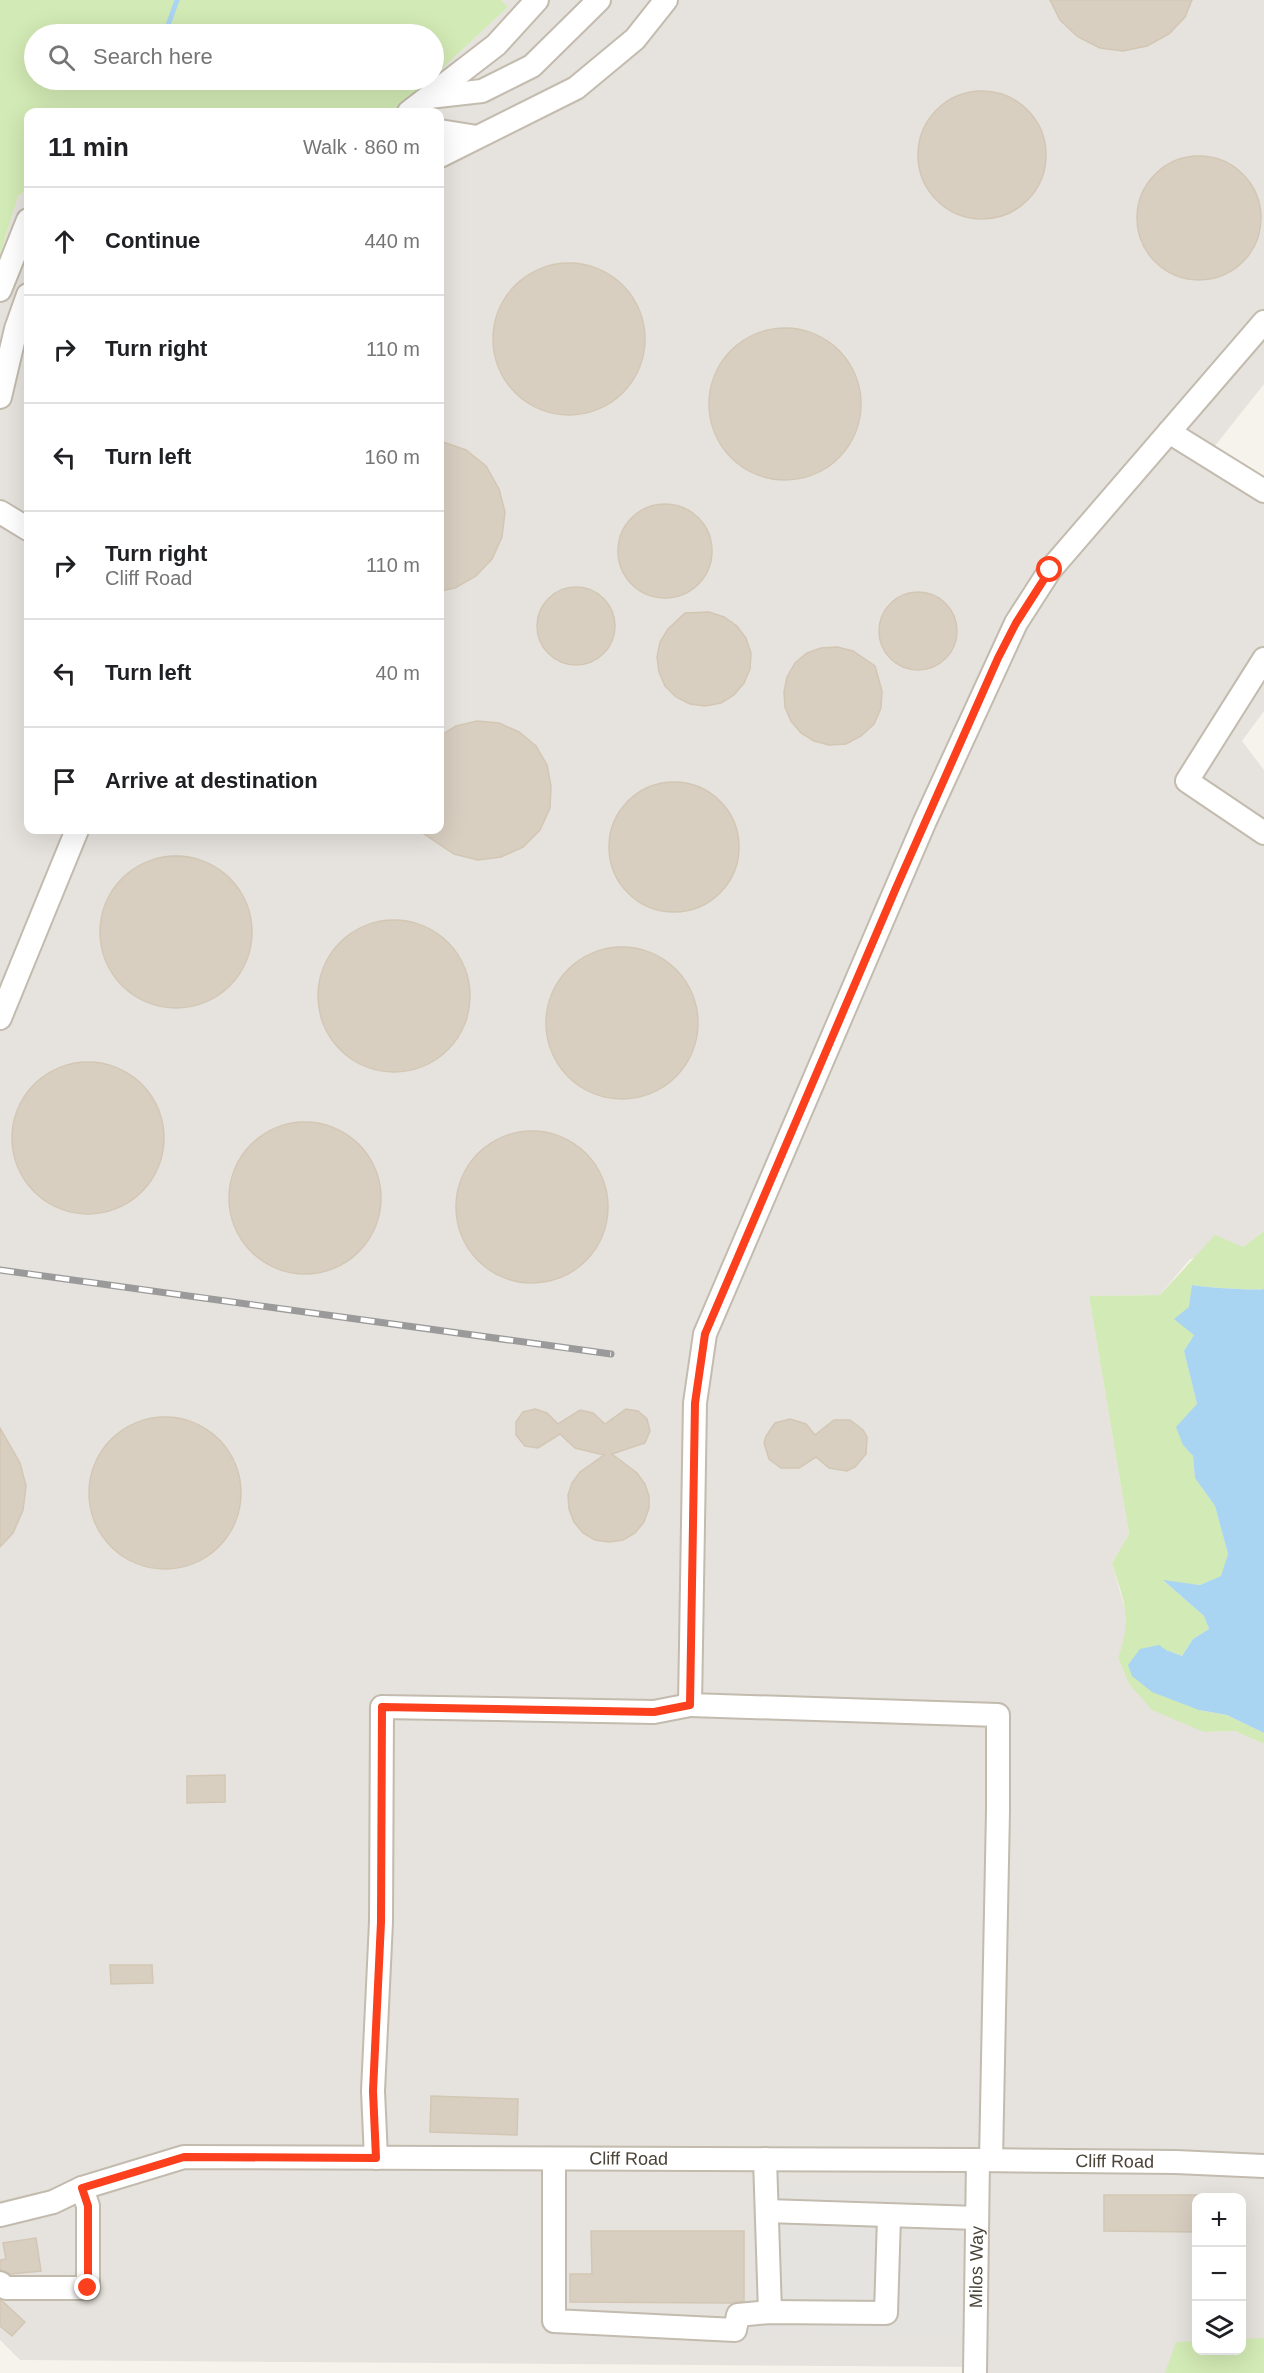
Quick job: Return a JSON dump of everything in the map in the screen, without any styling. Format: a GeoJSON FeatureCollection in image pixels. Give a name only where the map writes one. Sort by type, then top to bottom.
{"type":"FeatureCollection","features":[{"type":"Feature","properties":{"kind":"street"},"geometry":{"type":"LineString","coordinates":[[444,85],[496,45],[537,0]]}},
{"type":"Feature","properties":{"kind":"street"},"geometry":{"type":"LineString","coordinates":[[429,97],[482,91],[532,66],[599,0]]}},
{"type":"Feature","properties":{"kind":"street"},"geometry":{"type":"LineString","coordinates":[[444,154],[576,88],[635,39],[666,0]]}},
{"type":"Feature","properties":{"kind":"street"},"geometry":{"type":"LineString","coordinates":[[414,108],[438,90]]}},
{"type":"Feature","properties":{"kind":"street"},"geometry":{"type":"LineString","coordinates":[[444,132],[477,137]]}},
{"type":"Feature","properties":{"kind":"street"},"geometry":{"type":"LineString","coordinates":[[0,290],[24,230]]}},
{"type":"Feature","properties":{"kind":"street"},"geometry":{"type":"LineString","coordinates":[[0,397],[24,307]]}},
{"type":"Feature","properties":{"kind":"street"},"geometry":{"type":"LineString","coordinates":[[376,2158],[373,2091],[381,1922],[382,1707],[654,1712],[690,1705],[695,1403],[705,1334],[916,840],[1016,623],[1050,570],[1264,322]]}},
{"type":"Feature","properties":{"kind":"street"},"geometry":{"type":"LineString","coordinates":[[1169,432],[1264,490]]}},
{"type":"Feature","properties":{"kind":"street"},"geometry":{"type":"LineString","coordinates":[[0,512],[24,527]]}},
{"type":"Feature","properties":{"kind":"street"},"geometry":{"type":"LineString","coordinates":[[1264,659],[1187,782],[1264,833]]}},
{"type":"Feature","properties":{"kind":"street"},"geometry":{"type":"LineString","coordinates":[[0,1018],[75,834]]}},
{"type":"Feature","properties":{"kind":"street","name":"Milos Way"},"geometry":{"type":"LineString","coordinates":[[690,1705],[998,1715],[998,1811],[984,2160],[977,2218],[975,2373]]}},
{"type":"Feature","properties":{"kind":"street","name":"Cliff Road"},"geometry":{"type":"LineString","coordinates":[[0,2215],[53,2202],[82,2188],[184,2157],[984,2160],[1264,2166]]}},
{"type":"Feature","properties":{"kind":"street"},"geometry":{"type":"LineString","coordinates":[[554,2159],[554,2321],[735,2330],[738,2315],[770,2312],[885,2313],[889,2217]]}},
{"type":"Feature","properties":{"kind":"street"},"geometry":{"type":"LineString","coordinates":[[765,2159],[770,2312]]}},
{"type":"Feature","properties":{"kind":"street"},"geometry":{"type":"LineString","coordinates":[[0,2283],[6,2288],[88,2288],[88,2206],[82,2188]]}},
{"type":"Feature","properties":{"kind":"street"},"geometry":{"type":"LineString","coordinates":[[767,2211],[889,2217],[951,2215],[977,2218]]}},
{"type":"Feature","properties":{"kind":"shaded area"},"geometry":{"type":"Polygon","coordinates":[[[501,0],[1264,0],[1264,384],[1211,451],[1264,484],[1264,711],[1242,741],[1264,770],[1264,1231],[1243,1247],[1190,1259],[1160,1295],[1089,1296],[1129,1534],[1112,1563],[1126,1613],[1127,1634],[1118,1658],[1129,1684],[1204,1732],[1235,1731],[1264,1744],[1264,2373],[984,2373],[984,2367],[20,2360],[0,2340],[0,255],[18,196],[24,192],[24,834],[444,834],[444,108],[399,108],[419,90],[444,90],[444,67],[508,7],[501,0]]]}},
{"type":"Feature","properties":{"kind":"shaded area"},"geometry":{"type":"Polygon","coordinates":[[[755,2181],[963,2185],[961,2336],[757,2335],[755,2181]]]}},
{"type":"Feature","properties":{"kind":"green space"},"geometry":{"type":"Polygon","coordinates":[[[0,0],[501,0],[508,7],[444,67],[444,24],[24,24],[24,90],[419,90],[398,108],[24,108],[24,192],[18,196],[0,255],[0,0]]]}},
{"type":"Feature","properties":{"kind":"green space"},"geometry":{"type":"Polygon","coordinates":[[[1264,1231],[1264,1289],[1229,1289],[1192,1285],[1194,1335],[1184,1351],[1197,1404],[1183,1445],[1193,1456],[1195,1478],[1215,1506],[1228,1554],[1222,1576],[1200,1585],[1164,1581],[1204,1616],[1209,1629],[1193,1639],[1182,1656],[1166,1650],[1199,1710],[1227,1715],[1264,1733],[1264,1744],[1235,1731],[1204,1732],[1152,1710],[1129,1684],[1118,1658],[1123,1644],[1126,1620],[1123,1600],[1112,1563],[1129,1534],[1089,1296],[1160,1295],[1215,1235],[1243,1247],[1264,1231]]]}},
{"type":"Feature","properties":{"kind":"green space"},"geometry":{"type":"Polygon","coordinates":[[[1264,2338],[1264,2373],[1165,2373],[1176,2342],[1192,2341],[1192,2355],[1246,2355],[1246,2339],[1264,2338]]]}},
{"type":"Feature","properties":{"kind":"water"},"geometry":{"type":"Polygon","coordinates":[[[1192,1285],[1264,1289],[1264,1733],[1227,1715],[1199,1710],[1152,1692],[1132,1676],[1128,1665],[1140,1649],[1159,1645],[1182,1656],[1193,1639],[1209,1629],[1204,1616],[1163,1580],[1200,1585],[1221,1576],[1228,1554],[1215,1506],[1195,1478],[1193,1456],[1183,1445],[1176,1427],[1197,1404],[1184,1351],[1194,1335],[1174,1319],[1189,1307],[1192,1285]]]}},
{"type":"Feature","properties":{"kind":"building"},"geometry":{"type":"Polygon","coordinates":[[[1050,0],[1192,0],[1185,17],[1169,34],[1147,46],[1123,51],[1100,48],[1078,37],[1060,20],[1050,0]]]}},
{"type":"Feature","properties":{"kind":"building"},"geometry":{"type":"Polygon","coordinates":[[[982,91],[1007,96],[1027,110],[1041,130],[1046,155],[1041,180],[1027,200],[1007,214],[982,219],[957,214],[937,200],[923,180],[918,155],[923,130],[937,110],[957,96],[982,91]]]}},
{"type":"Feature","properties":{"kind":"building"},"geometry":{"type":"Polygon","coordinates":[[[1199,156],[1223,161],[1243,174],[1256,194],[1261,218],[1256,242],[1243,262],[1223,275],[1199,280],[1175,275],[1155,262],[1142,242],[1137,218],[1142,194],[1155,174],[1175,161],[1199,156]]]}},
{"type":"Feature","properties":{"kind":"building"},"geometry":{"type":"Polygon","coordinates":[[[569,263],[598,269],[611,276],[622,286],[632,297],[639,310],[645,339],[639,368],[632,381],[622,392],[611,402],[598,409],[569,415],[540,409],[527,402],[516,392],[506,381],[499,368],[493,339],[499,310],[506,297],[516,286],[527,276],[540,269],[569,263]]]}},
{"type":"Feature","properties":{"kind":"building"},"geometry":{"type":"Polygon","coordinates":[[[785,328],[814,334],[827,341],[838,351],[848,362],[855,375],[861,404],[855,433],[848,446],[838,457],[827,467],[814,474],[785,480],[756,474],[743,467],[732,457],[722,446],[715,433],[709,404],[715,375],[722,362],[732,351],[743,341],[756,334],[785,328]]]}},
{"type":"Feature","properties":{"kind":"building"},"geometry":{"type":"Polygon","coordinates":[[[444,442],[466,450],[486,466],[499,489],[505,512],[502,537],[492,559],[476,576],[455,588],[444,590],[444,442]]]}},
{"type":"Feature","properties":{"kind":"building"},"geometry":{"type":"Polygon","coordinates":[[[665,504],[683,508],[698,518],[708,533],[712,551],[708,569],[698,584],[683,594],[665,598],[647,594],[632,584],[622,569],[618,551],[622,533],[632,518],[647,508],[665,504]]]}},
{"type":"Feature","properties":{"kind":"building"},"geometry":{"type":"Polygon","coordinates":[[[568,587],[584,587],[598,593],[609,604],[615,618],[615,634],[609,648],[598,659],[584,665],[568,665],[554,659],[543,648],[537,634],[537,618],[543,604],[554,593],[568,587]]]}},
{"type":"Feature","properties":{"kind":"building"},"geometry":{"type":"Polygon","coordinates":[[[918,592],[933,595],[950,609],[957,631],[954,646],[940,663],[918,670],[903,667],[886,653],[879,631],[882,616],[896,599],[918,592]]]}},
{"type":"Feature","properties":{"kind":"building"},"geometry":{"type":"Polygon","coordinates":[[[709,612],[724,617],[737,626],[746,638],[751,653],[750,669],[744,683],[734,695],[721,703],[705,706],[690,704],[676,697],[665,686],[659,672],[657,657],[660,642],[668,629],[685,613],[709,612]]]}},
{"type":"Feature","properties":{"kind":"building"},"geometry":{"type":"Polygon","coordinates":[[[837,647],[853,651],[875,666],[882,691],[881,708],[874,724],[861,736],[846,744],[829,745],[814,741],[801,733],[791,721],[785,707],[784,692],[787,677],[795,663],[807,653],[821,648],[837,647]]]}},
{"type":"Feature","properties":{"kind":"building"},"geometry":{"type":"Polygon","coordinates":[[[477,721],[499,723],[519,732],[536,746],[547,765],[551,786],[550,808],[540,830],[523,847],[501,857],[478,860],[454,854],[424,834],[444,834],[444,734],[456,726],[477,721]]]}},
{"type":"Feature","properties":{"kind":"building"},"geometry":{"type":"Polygon","coordinates":[[[674,782],[699,787],[720,801],[734,822],[739,847],[734,872],[720,893],[699,907],[674,912],[649,907],[628,893],[614,872],[609,847],[614,822],[628,801],[649,787],[674,782]]]}},
{"type":"Feature","properties":{"kind":"building"},"geometry":{"type":"Polygon","coordinates":[[[176,856],[205,862],[218,869],[229,879],[239,890],[246,903],[252,932],[246,961],[239,974],[229,985],[218,995],[205,1002],[176,1008],[147,1002],[134,995],[123,985],[113,974],[106,961],[100,932],[106,903],[113,890],[123,879],[134,869],[147,862],[176,856]]]}},
{"type":"Feature","properties":{"kind":"building"},"geometry":{"type":"Polygon","coordinates":[[[394,920],[423,926],[436,933],[447,943],[457,954],[464,967],[470,996],[464,1025],[457,1038],[447,1049],[436,1059],[423,1066],[394,1072],[365,1066],[352,1059],[341,1049],[331,1038],[324,1025],[318,996],[324,967],[331,954],[341,943],[352,933],[365,926],[394,920]]]}},
{"type":"Feature","properties":{"kind":"building"},"geometry":{"type":"Polygon","coordinates":[[[622,947],[651,953],[664,960],[675,970],[685,981],[692,994],[698,1023],[692,1052],[685,1065],[675,1076],[664,1086],[651,1093],[622,1099],[593,1093],[580,1086],[569,1076],[559,1065],[552,1052],[546,1023],[552,994],[559,981],[569,970],[580,960],[593,953],[622,947]]]}},
{"type":"Feature","properties":{"kind":"building"},"geometry":{"type":"Polygon","coordinates":[[[88,1062],[117,1068],[130,1075],[141,1085],[151,1096],[158,1109],[164,1138],[158,1167],[151,1180],[141,1191],[130,1201],[117,1208],[88,1214],[59,1208],[46,1201],[35,1191],[25,1180],[18,1167],[12,1138],[18,1109],[25,1096],[35,1085],[46,1075],[59,1068],[88,1062]]]}},
{"type":"Feature","properties":{"kind":"building"},"geometry":{"type":"Polygon","coordinates":[[[305,1122],[334,1128],[347,1135],[358,1145],[368,1156],[375,1169],[381,1198],[375,1227],[368,1240],[358,1251],[347,1261],[334,1268],[305,1274],[276,1268],[263,1261],[252,1251],[242,1240],[235,1227],[229,1198],[235,1169],[242,1156],[252,1145],[263,1135],[276,1128],[305,1122]]]}},
{"type":"Feature","properties":{"kind":"building"},"geometry":{"type":"Polygon","coordinates":[[[532,1131],[561,1137],[574,1144],[585,1154],[595,1165],[602,1178],[608,1207],[602,1236],[595,1249],[585,1260],[574,1270],[561,1277],[532,1283],[503,1277],[490,1270],[479,1260],[469,1249],[462,1236],[456,1207],[462,1178],[469,1165],[479,1154],[490,1144],[503,1137],[532,1131]]]}},
{"type":"Feature","properties":{"kind":"building"},"geometry":{"type":"Polygon","coordinates":[[[535,1409],[547,1413],[558,1424],[580,1410],[593,1413],[605,1424],[626,1409],[638,1411],[647,1419],[650,1431],[645,1443],[612,1454],[637,1473],[645,1484],[649,1496],[649,1508],[644,1522],[635,1533],[623,1540],[609,1542],[595,1540],[583,1533],[574,1522],[569,1509],[568,1495],[572,1483],[580,1472],[604,1455],[575,1448],[560,1434],[538,1448],[525,1446],[516,1435],[516,1422],[523,1412],[535,1409]]]}},
{"type":"Feature","properties":{"kind":"building"},"geometry":{"type":"Polygon","coordinates":[[[165,1417],[194,1423],[207,1430],[218,1440],[228,1451],[235,1464],[241,1493],[235,1522],[228,1535],[218,1546],[207,1556],[194,1563],[165,1569],[136,1563],[123,1556],[112,1546],[102,1535],[95,1522],[89,1493],[95,1464],[102,1451],[112,1440],[123,1430],[136,1423],[165,1417]]]}},
{"type":"Feature","properties":{"kind":"building"},"geometry":{"type":"Polygon","coordinates":[[[790,1419],[806,1424],[815,1435],[834,1420],[850,1420],[863,1430],[867,1437],[866,1454],[855,1467],[847,1471],[829,1468],[816,1457],[799,1468],[781,1468],[769,1459],[764,1443],[775,1423],[790,1419]]]}},
{"type":"Feature","properties":{"kind":"building"},"geometry":{"type":"Polygon","coordinates":[[[0,1428],[20,1463],[26,1486],[23,1510],[13,1533],[0,1547],[0,1428]]]}},
{"type":"Feature","properties":{"kind":"building"},"geometry":{"type":"Polygon","coordinates":[[[225,1775],[225,1802],[187,1803],[187,1776],[225,1775]]]}},
{"type":"Feature","properties":{"kind":"building"},"geometry":{"type":"Polygon","coordinates":[[[110,1965],[152,1965],[153,1983],[111,1984],[110,1965]]]}},
{"type":"Feature","properties":{"kind":"building"},"geometry":{"type":"Polygon","coordinates":[[[431,2096],[518,2099],[517,2135],[430,2132],[431,2096]]]}},
{"type":"Feature","properties":{"kind":"building"},"geometry":{"type":"Polygon","coordinates":[[[1104,2195],[1192,2195],[1192,2232],[1104,2231],[1104,2195]]]}},
{"type":"Feature","properties":{"kind":"building"},"geometry":{"type":"Polygon","coordinates":[[[591,2231],[744,2231],[744,2301],[732,2303],[570,2302],[570,2274],[592,2274],[591,2231]]]}},
{"type":"Feature","properties":{"kind":"building"},"geometry":{"type":"Polygon","coordinates":[[[36,2238],[41,2271],[11,2274],[0,2270],[0,2260],[6,2259],[3,2243],[36,2238]]]}},
{"type":"Feature","properties":{"kind":"building"},"geometry":{"type":"Polygon","coordinates":[[[0,2299],[25,2322],[12,2336],[0,2326],[0,2299]]]}},
{"type":"Feature","properties":{"kind":"waterway"},"geometry":{"type":"LineString","coordinates":[[169,24],[177,0]]}},
{"type":"Feature","properties":{"kind":"railway"},"geometry":{"type":"LineString","coordinates":[[0,1270],[611,1354]]}},
{"type":"Feature","properties":{"kind":"route"},"geometry":{"type":"LineString","coordinates":[[88,2288],[88,2206],[82,2188],[184,2157],[376,2158],[373,2091],[381,1922],[382,1707],[654,1712],[690,1705],[695,1403],[705,1334],[896,888],[998,658],[1016,623],[1050,570]]}}]}
